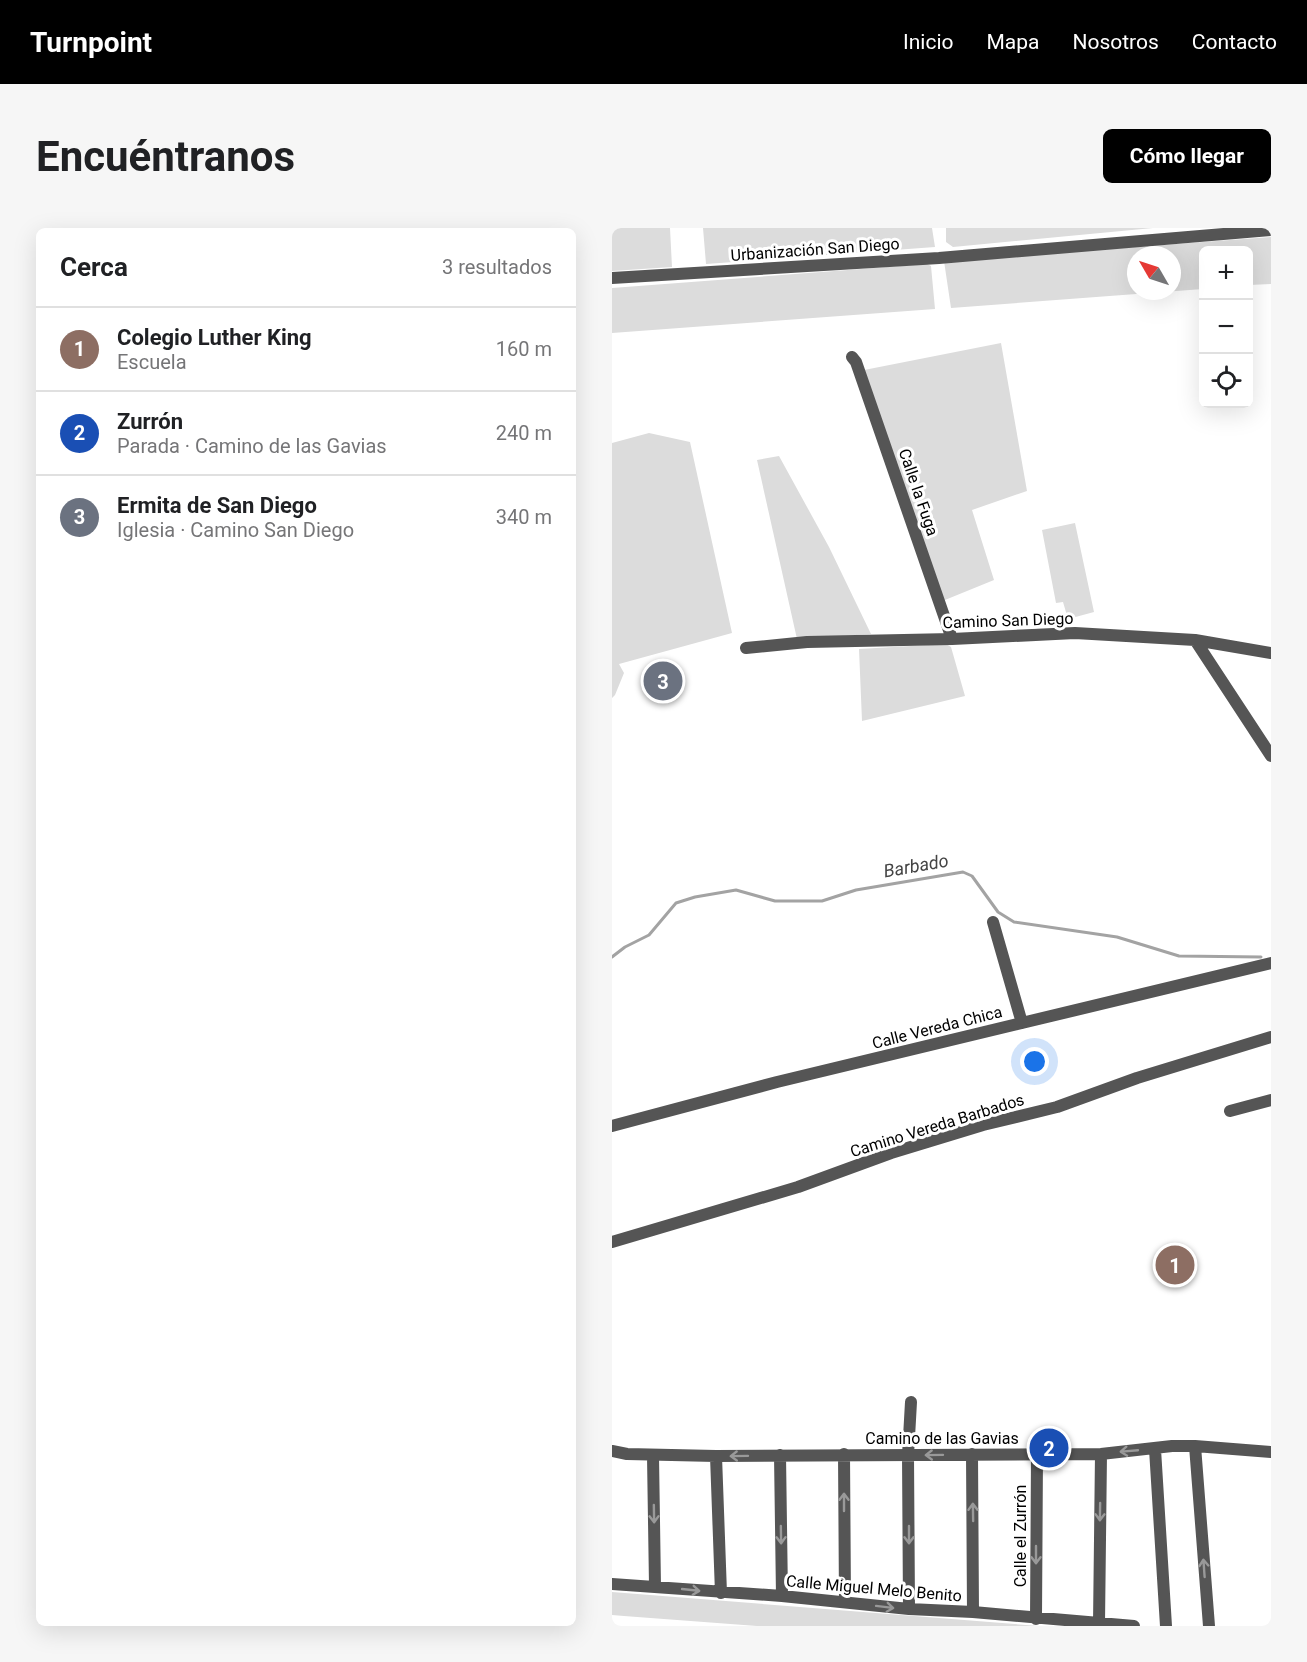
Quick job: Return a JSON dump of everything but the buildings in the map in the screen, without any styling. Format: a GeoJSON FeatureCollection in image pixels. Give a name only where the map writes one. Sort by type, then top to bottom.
{"type":"FeatureCollection","features":[{"type":"Feature","properties":{"kind":"street","name":"Urbanización San Diego"},"geometry":{"type":"LineString","coordinates":[[612,278],[939,258],[1271,230]]}},
{"type":"Feature","properties":{"kind":"street","name":"Calle la Fuga"},"geometry":{"type":"LineString","coordinates":[[852,357],[856,362],[952,639]]}},
{"type":"Feature","properties":{"kind":"street","name":"Camino San Diego"},"geometry":{"type":"LineString","coordinates":[[746,648],[807,642],[952,639],[1074,633],[1195,640],[1271,652]]}},
{"type":"Feature","properties":{"kind":"street"},"geometry":{"type":"LineString","coordinates":[[1195,640],[1271,756]]}},
{"type":"Feature","properties":{"kind":"street"},"geometry":{"type":"LineString","coordinates":[[993,922],[1022,1023]]}},
{"type":"Feature","properties":{"kind":"street","name":"Calle Vereda Chica"},"geometry":{"type":"LineString","coordinates":[[612,1126],[777,1082],[1271,963]]}},
{"type":"Feature","properties":{"kind":"street","name":"Camino Vereda Barbados"},"geometry":{"type":"LineString","coordinates":[[612,1242],[798,1187],[891,1153],[983,1125],[1057,1107],[1137,1078],[1271,1037]]}},
{"type":"Feature","properties":{"kind":"street"},"geometry":{"type":"LineString","coordinates":[[1230,1112],[1271,1100]]}},
{"type":"Feature","properties":{"kind":"street"},"geometry":{"type":"LineString","coordinates":[[909,1610],[908,1455],[911,1402]]}},
{"type":"Feature","properties":{"kind":"street","name":"Camino de las Gavias"},"geometry":{"type":"LineString","coordinates":[[612,1451],[653,1456],[1037,1455],[1101,1454],[1172,1446],[1195,1446],[1271,1452]]}},
{"type":"Feature","properties":{"kind":"street"},"geometry":{"type":"LineString","coordinates":[[1195,1446],[1209,1626]]}},
{"type":"Feature","properties":{"kind":"street"},"geometry":{"type":"LineString","coordinates":[[1155,1449],[1167,1626]]}},
{"type":"Feature","properties":{"kind":"street"},"geometry":{"type":"LineString","coordinates":[[844,1454],[845,1602]]}},
{"type":"Feature","properties":{"kind":"street"},"geometry":{"type":"LineString","coordinates":[[972,1454],[973,1612]]}},
{"type":"Feature","properties":{"kind":"street"},"geometry":{"type":"LineString","coordinates":[[1099,1624],[1101,1454]]}},
{"type":"Feature","properties":{"kind":"street"},"geometry":{"type":"LineString","coordinates":[[780,1455],[782,1596]]}},
{"type":"Feature","properties":{"kind":"street","name":"Calle el Zurrón"},"geometry":{"type":"LineString","coordinates":[[1036,1619],[1037,1455]]}},
{"type":"Feature","properties":{"kind":"street"},"geometry":{"type":"LineString","coordinates":[[653,1456],[655,1586]]}},
{"type":"Feature","properties":{"kind":"street"},"geometry":{"type":"LineString","coordinates":[[716,1456],[721,1593]]}},
{"type":"Feature","properties":{"kind":"street","name":"Calle Miguel Melo Benito"},"geometry":{"type":"LineString","coordinates":[[612,1584],[782,1596],[909,1610],[973,1612],[1134,1626]]}},
{"type":"Feature","properties":{"kind":"shaded area"},"geometry":{"type":"Polygon","coordinates":[[[612,228],[670,228],[672,267],[612,271],[612,228]]]}},
{"type":"Feature","properties":{"kind":"shaded area"},"geometry":{"type":"Polygon","coordinates":[[[703,228],[932,228],[935,247],[706,264],[703,228]]]}},
{"type":"Feature","properties":{"kind":"shaded area"},"geometry":{"type":"Polygon","coordinates":[[[946,228],[1153,228],[953,247],[946,242],[946,228]]]}},
{"type":"Feature","properties":{"kind":"shaded area"},"geometry":{"type":"Polygon","coordinates":[[[1271,237],[1271,284],[1253,285],[1253,246],[1199,246],[1199,289],[1181,291],[1181,246],[1148,246],[1271,237]]]}},
{"type":"Feature","properties":{"kind":"shaded area"},"geometry":{"type":"Polygon","coordinates":[[[1127,248],[1127,295],[951,308],[944,261],[1127,248]]]}},
{"type":"Feature","properties":{"kind":"shaded area"},"geometry":{"type":"Polygon","coordinates":[[[927,264],[931,266],[935,309],[612,333],[612,288],[927,264]]]}},
{"type":"Feature","properties":{"kind":"shaded area"},"geometry":{"type":"Polygon","coordinates":[[[1001,343],[1027,491],[972,510],[994,580],[940,602],[859,371],[1001,343]]]}},
{"type":"Feature","properties":{"kind":"shaded area"},"geometry":{"type":"Polygon","coordinates":[[[649,433],[690,442],[732,633],[619,664],[624,673],[612,698],[612,443],[649,433]]]}},
{"type":"Feature","properties":{"kind":"shaded area"},"geometry":{"type":"Polygon","coordinates":[[[779,456],[829,547],[871,634],[797,639],[757,460],[779,456]]]}},
{"type":"Feature","properties":{"kind":"shaded area"},"geometry":{"type":"Polygon","coordinates":[[[1075,523],[1094,612],[1068,619],[1063,602],[1056,603],[1042,530],[1075,523]]]}},
{"type":"Feature","properties":{"kind":"shaded area"},"geometry":{"type":"Polygon","coordinates":[[[946,644],[951,647],[965,696],[862,721],[859,649],[946,644]]]}},
{"type":"Feature","properties":{"kind":"shaded area"},"geometry":{"type":"Polygon","coordinates":[[[612,1592],[1039,1626],[757,1626],[624,1616],[612,1615],[612,1592]]]}},
{"type":"Feature","properties":{"kind":"waterway","name":"Barbado"},"geometry":{"type":"LineString","coordinates":[[612,957],[625,947],[649,935],[676,903],[695,897],[736,890],[775,901],[822,901],[856,890],[963,872],[972,876],[998,912],[1014,922],[1117,937],[1179,956],[1261,957]]}},
{"type":"Feature","properties":{"kind":"place","name":"Ermita de San Diego"},"geometry":{"type":"Point","coordinates":[663,681]}},
{"type":"Feature","properties":{"kind":"place","name":"Colegio Luther King"},"geometry":{"type":"Point","coordinates":[1175,1265]}},
{"type":"Feature","properties":{"kind":"place","name":"Zurrón"},"geometry":{"type":"Point","coordinates":[1049,1448]}}]}
